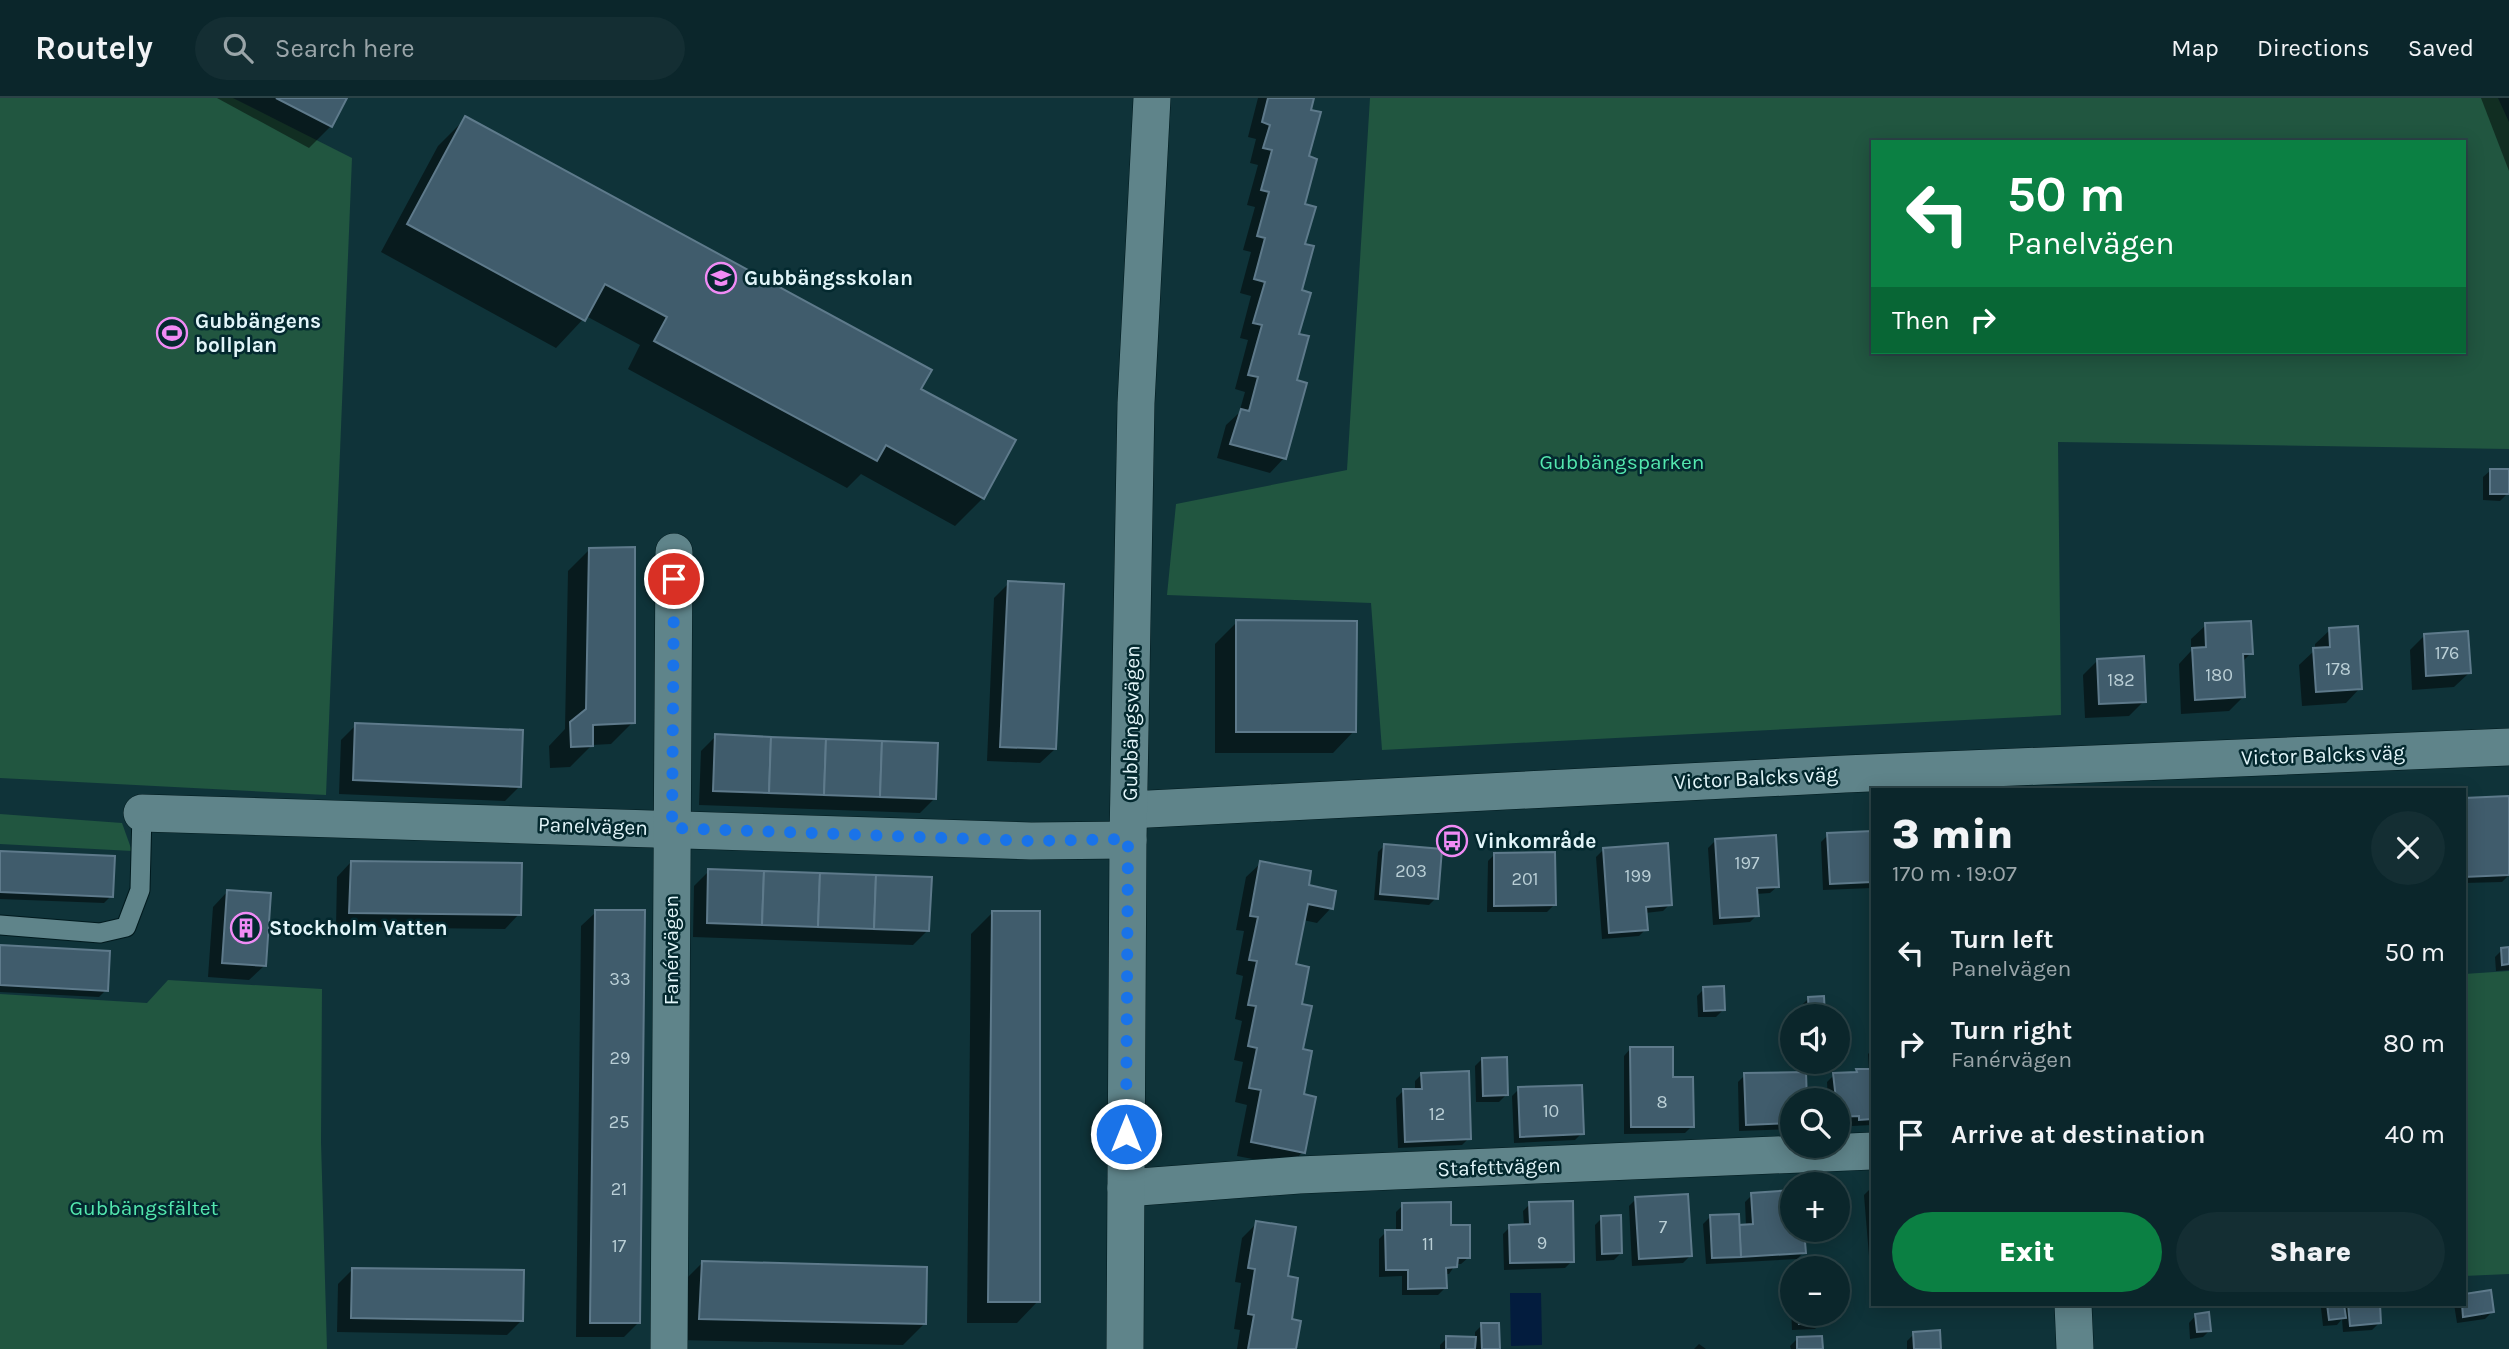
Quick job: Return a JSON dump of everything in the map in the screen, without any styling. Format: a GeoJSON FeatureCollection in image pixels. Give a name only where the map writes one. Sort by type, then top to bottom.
{"type":"FeatureCollection","features":[{"type":"Feature","properties":{"kind":"street","name":"Gubbängsvägen"},"geometry":{"type":"LineString","coordinates":[[1125,1349],[1136,403],[1152,98]]}},
{"type":"Feature","properties":{"kind":"street","name":"Fanérvägen"},"geometry":{"type":"LineString","coordinates":[[669,1349],[674,552]]}},
{"type":"Feature","properties":{"kind":"street","name":"Victor Balcks väg"},"geometry":{"type":"LineString","coordinates":[[1129,825],[1845,774],[2509,747]]}},
{"type":"Feature","properties":{"kind":"street","name":"Panelvägen"},"geometry":{"type":"LineString","coordinates":[[142,813],[1031,841],[1129,825]]}},
{"type":"Feature","properties":{"kind":"street","name":"Stafettvägen"},"geometry":{"type":"LineString","coordinates":[[1126,1188],[1298,1175],[1871,1151]]}},
{"type":"Feature","properties":{"kind":"street"},"geometry":{"type":"LineString","coordinates":[[2073,1306],[2075,1349]]}},
{"type":"Feature","properties":{"kind":"lane"},"geometry":{"type":"LineString","coordinates":[[0,925],[100,933],[126,927],[140,890],[142,813]]}},
{"type":"Feature","properties":{"kind":"green space","name":"Gubbängens bollplan"},"geometry":{"type":"Polygon","coordinates":[[[0,98],[233,98],[352,158],[326,795],[0,778],[0,98]]]}},
{"type":"Feature","properties":{"kind":"green space","name":"Gubbängsparken"},"geometry":{"type":"Polygon","coordinates":[[[1370,98],[2498,98],[2509,122],[2509,449],[2058,442],[2061,715],[1382,750],[1371,603],[1167,595],[1176,504],[1347,470],[1370,98]]]}},
{"type":"Feature","properties":{"kind":"green space"},"geometry":{"type":"Polygon","coordinates":[[[0,814],[122,823],[132,851],[0,844],[0,814]]]}},
{"type":"Feature","properties":{"kind":"green space"},"geometry":{"type":"Polygon","coordinates":[[[2509,971],[2509,1274],[2466,1276],[2466,974],[2509,971]]]}},
{"type":"Feature","properties":{"kind":"green space","name":"Gubbängsfältet"},"geometry":{"type":"Polygon","coordinates":[[[168,980],[322,989],[321,1142],[327,1349],[0,1349],[0,994],[147,1003],[168,980]]]}},
{"type":"Feature","properties":{"kind":"water"},"geometry":{"type":"Polygon","coordinates":[[[1510,1293],[1541,1293],[1542,1345],[1511,1346],[1510,1293]]]}},
{"type":"Feature","properties":{"kind":"building"},"geometry":{"type":"Polygon","coordinates":[[[276,98],[347,98],[332,127],[276,98]]]}},
{"type":"Feature","properties":{"kind":"building"},"geometry":{"type":"Polygon","coordinates":[[[1268,98],[1314,98],[1311,110],[1321,112],[1309,156],[1317,159],[1305,204],[1316,207],[1305,244],[1314,246],[1302,290],[1311,293],[1299,334],[1309,336],[1297,380],[1307,383],[1286,459],[1230,444],[1241,409],[1249,411],[1258,377],[1248,375],[1262,325],[1253,323],[1265,282],[1254,279],[1265,238],[1257,236],[1269,192],[1261,190],[1272,150],[1263,148],[1270,125],[1262,122],[1268,98]]]}},
{"type":"Feature","properties":{"kind":"building"},"geometry":{"type":"Polygon","coordinates":[[[465,116],[932,370],[921,389],[1016,440],[984,499],[886,445],[877,461],[654,341],[667,317],[605,284],[585,321],[407,224],[465,116]]]}},
{"type":"Feature","properties":{"kind":"building"},"geometry":{"type":"Polygon","coordinates":[[[2490,469],[2509,469],[2509,494],[2490,494],[2490,469]]]}},
{"type":"Feature","properties":{"kind":"building"},"geometry":{"type":"Polygon","coordinates":[[[635,547],[635,723],[593,725],[593,746],[571,747],[570,722],[586,709],[589,548],[635,547]]]}},
{"type":"Feature","properties":{"kind":"building"},"geometry":{"type":"Polygon","coordinates":[[[1008,581],[1064,584],[1056,749],[1000,747],[1008,581]]]}},
{"type":"Feature","properties":{"kind":"building"},"geometry":{"type":"Polygon","coordinates":[[[1236,620],[1357,621],[1356,732],[1236,732],[1236,620]]]}},
{"type":"Feature","properties":{"kind":"building"},"geometry":{"type":"Polygon","coordinates":[[[2251,621],[2253,654],[2243,654],[2245,697],[2195,700],[2192,648],[2206,647],[2205,623],[2251,621]]]}},
{"type":"Feature","properties":{"kind":"building"},"geometry":{"type":"Polygon","coordinates":[[[2358,626],[2362,689],[2316,692],[2313,648],[2330,647],[2329,628],[2358,626]]]}},
{"type":"Feature","properties":{"kind":"building"},"geometry":{"type":"Polygon","coordinates":[[[2468,631],[2471,673],[2426,676],[2424,634],[2468,631]]]}},
{"type":"Feature","properties":{"kind":"building"},"geometry":{"type":"Polygon","coordinates":[[[2144,656],[2146,702],[2099,704],[2097,659],[2144,656]]]}},
{"type":"Feature","properties":{"kind":"building"},"geometry":{"type":"Polygon","coordinates":[[[355,723],[523,730],[521,787],[353,780],[355,723]]]}},
{"type":"Feature","properties":{"kind":"building"},"geometry":{"type":"Polygon","coordinates":[[[715,734],[771,737],[769,793],[713,791],[715,734]]]}},
{"type":"Feature","properties":{"kind":"building"},"geometry":{"type":"Polygon","coordinates":[[[771,737],[826,739],[824,795],[769,793],[771,737]]]}},
{"type":"Feature","properties":{"kind":"building"},"geometry":{"type":"Polygon","coordinates":[[[826,739],[882,741],[880,797],[824,795],[826,739]]]}},
{"type":"Feature","properties":{"kind":"building"},"geometry":{"type":"Polygon","coordinates":[[[882,741],[938,743],[936,799],[880,797],[882,741]]]}},
{"type":"Feature","properties":{"kind":"building"},"geometry":{"type":"Polygon","coordinates":[[[2509,796],[2509,875],[2466,877],[2466,798],[2509,796]]]}},
{"type":"Feature","properties":{"kind":"building"},"geometry":{"type":"Polygon","coordinates":[[[1871,831],[1871,882],[1830,884],[1827,833],[1871,831]]]}},
{"type":"Feature","properties":{"kind":"building"},"geometry":{"type":"Polygon","coordinates":[[[1776,835],[1779,887],[1757,888],[1759,916],[1720,918],[1715,839],[1776,835]]]}},
{"type":"Feature","properties":{"kind":"building"},"geometry":{"type":"Polygon","coordinates":[[[1668,843],[1672,905],[1646,907],[1648,930],[1609,933],[1603,848],[1668,843]]]}},
{"type":"Feature","properties":{"kind":"building"},"geometry":{"type":"Polygon","coordinates":[[[1384,844],[1442,849],[1438,899],[1380,894],[1384,844]]]}},
{"type":"Feature","properties":{"kind":"building"},"geometry":{"type":"Polygon","coordinates":[[[0,851],[115,856],[113,897],[0,892],[0,851]]]}},
{"type":"Feature","properties":{"kind":"building"},"geometry":{"type":"Polygon","coordinates":[[[1555,852],[1556,905],[1494,906],[1494,853],[1555,852]]]}},
{"type":"Feature","properties":{"kind":"building"},"geometry":{"type":"Polygon","coordinates":[[[351,861],[522,863],[521,915],[349,913],[351,861]]]}},
{"type":"Feature","properties":{"kind":"building"},"geometry":{"type":"Polygon","coordinates":[[[1260,861],[1311,871],[1309,885],[1336,891],[1333,909],[1308,904],[1296,964],[1309,967],[1302,1004],[1312,1006],[1303,1049],[1312,1051],[1304,1094],[1316,1097],[1305,1153],[1251,1142],[1261,1090],[1249,1088],[1257,1048],[1248,1046],[1256,1006],[1248,1005],[1257,961],[1249,960],[1258,917],[1250,916],[1260,861]]]}},
{"type":"Feature","properties":{"kind":"building"},"geometry":{"type":"Polygon","coordinates":[[[708,869],[764,871],[762,925],[707,923],[708,869]]]}},
{"type":"Feature","properties":{"kind":"building"},"geometry":{"type":"Polygon","coordinates":[[[764,871],[820,873],[818,927],[762,925],[764,871]]]}},
{"type":"Feature","properties":{"kind":"building"},"geometry":{"type":"Polygon","coordinates":[[[820,873],[876,875],[874,929],[818,927],[820,873]]]}},
{"type":"Feature","properties":{"kind":"building"},"geometry":{"type":"Polygon","coordinates":[[[876,875],[932,877],[929,931],[874,929],[876,875]]]}},
{"type":"Feature","properties":{"kind":"building","name":"Stockholm Vatten"},"geometry":{"type":"Polygon","coordinates":[[[227,890],[271,893],[266,966],[222,963],[227,890]]]}},
{"type":"Feature","properties":{"kind":"building"},"geometry":{"type":"Polygon","coordinates":[[[595,910],[645,910],[640,1323],[590,1323],[595,910]]]}},
{"type":"Feature","properties":{"kind":"building"},"geometry":{"type":"Polygon","coordinates":[[[992,911],[1040,911],[1040,1302],[988,1302],[992,911]]]}},
{"type":"Feature","properties":{"kind":"building"},"geometry":{"type":"Polygon","coordinates":[[[0,945],[110,951],[108,991],[0,985],[0,945]]]}},
{"type":"Feature","properties":{"kind":"building"},"geometry":{"type":"Polygon","coordinates":[[[2509,947],[2509,964],[2502,965],[2501,948],[2509,947]]]}},
{"type":"Feature","properties":{"kind":"building"},"geometry":{"type":"Polygon","coordinates":[[[1724,986],[1725,1010],[1704,1011],[1703,987],[1724,986]]]}},
{"type":"Feature","properties":{"kind":"building"},"geometry":{"type":"Polygon","coordinates":[[[1824,996],[1824,1004],[1808,1004],[1808,997],[1824,996]]]}},
{"type":"Feature","properties":{"kind":"building"},"geometry":{"type":"Polygon","coordinates":[[[1630,1047],[1673,1047],[1673,1077],[1693,1077],[1694,1127],[1631,1127],[1630,1047]]]}},
{"type":"Feature","properties":{"kind":"building"},"geometry":{"type":"Polygon","coordinates":[[[1507,1057],[1508,1095],[1483,1096],[1482,1058],[1507,1057]]]}},
{"type":"Feature","properties":{"kind":"building"},"geometry":{"type":"Polygon","coordinates":[[[1856,1069],[1871,1069],[1871,1119],[1859,1120],[1859,1116],[1850,1116],[1850,1088],[1835,1088],[1833,1074],[1857,1072],[1856,1069]]]}},
{"type":"Feature","properties":{"kind":"building"},"geometry":{"type":"Polygon","coordinates":[[[1469,1071],[1471,1139],[1405,1142],[1403,1089],[1422,1089],[1421,1073],[1469,1071]]]}},
{"type":"Feature","properties":{"kind":"building"},"geometry":{"type":"Polygon","coordinates":[[[1744,1073],[1806,1074],[1807,1088],[1780,1088],[1780,1124],[1746,1125],[1744,1073]]]}},
{"type":"Feature","properties":{"kind":"building"},"geometry":{"type":"Polygon","coordinates":[[[1582,1085],[1584,1134],[1520,1137],[1518,1087],[1582,1085]]]}},
{"type":"Feature","properties":{"kind":"building"},"geometry":{"type":"Polygon","coordinates":[[[1780,1191],[1780,1242],[1805,1242],[1806,1253],[1741,1257],[1739,1225],[1753,1224],[1751,1193],[1780,1191]]]}},
{"type":"Feature","properties":{"kind":"building"},"geometry":{"type":"Polygon","coordinates":[[[1688,1194],[1692,1256],[1639,1259],[1635,1197],[1688,1194]]]}},
{"type":"Feature","properties":{"kind":"building"},"geometry":{"type":"Polygon","coordinates":[[[1573,1201],[1574,1262],[1510,1263],[1509,1225],[1530,1224],[1529,1202],[1573,1201]]]}},
{"type":"Feature","properties":{"kind":"building"},"geometry":{"type":"Polygon","coordinates":[[[1451,1202],[1451,1225],[1470,1225],[1470,1258],[1458,1258],[1457,1267],[1446,1268],[1447,1288],[1408,1289],[1408,1270],[1386,1270],[1385,1230],[1402,1230],[1402,1203],[1451,1202]]]}},
{"type":"Feature","properties":{"kind":"building"},"geometry":{"type":"Polygon","coordinates":[[[1739,1214],[1741,1257],[1712,1258],[1710,1215],[1739,1214]]]}},
{"type":"Feature","properties":{"kind":"building"},"geometry":{"type":"Polygon","coordinates":[[[1621,1215],[1622,1253],[1602,1254],[1601,1216],[1621,1215]]]}},
{"type":"Feature","properties":{"kind":"building"},"geometry":{"type":"Polygon","coordinates":[[[1256,1221],[1296,1227],[1288,1276],[1298,1278],[1292,1319],[1301,1321],[1296,1349],[1248,1349],[1254,1315],[1248,1314],[1255,1269],[1248,1268],[1256,1221]]]}},
{"type":"Feature","properties":{"kind":"building"},"geometry":{"type":"Polygon","coordinates":[[[702,1261],[927,1267],[926,1324],[699,1319],[702,1261]]]}},
{"type":"Feature","properties":{"kind":"building"},"geometry":{"type":"Polygon","coordinates":[[[352,1268],[524,1270],[523,1321],[351,1318],[352,1268]]]}},
{"type":"Feature","properties":{"kind":"building"},"geometry":{"type":"Polygon","coordinates":[[[2491,1290],[2494,1312],[2463,1317],[2462,1306],[2466,1306],[2466,1294],[2491,1290]]]}},
{"type":"Feature","properties":{"kind":"building"},"geometry":{"type":"Polygon","coordinates":[[[2327,1306],[2344,1306],[2346,1318],[2329,1320],[2327,1306]]]}},
{"type":"Feature","properties":{"kind":"building"},"geometry":{"type":"Polygon","coordinates":[[[2348,1306],[2380,1306],[2381,1323],[2350,1326],[2348,1306]]]}},
{"type":"Feature","properties":{"kind":"building"},"geometry":{"type":"Polygon","coordinates":[[[2209,1312],[2211,1331],[2197,1332],[2195,1314],[2209,1312]]]}},
{"type":"Feature","properties":{"kind":"building"},"geometry":{"type":"Polygon","coordinates":[[[1481,1323],[1499,1323],[1500,1349],[1482,1349],[1481,1323]]]}},
{"type":"Feature","properties":{"kind":"building"},"geometry":{"type":"Polygon","coordinates":[[[1940,1330],[1941,1349],[1914,1349],[1913,1332],[1940,1330]]]}},
{"type":"Feature","properties":{"kind":"building"},"geometry":{"type":"Polygon","coordinates":[[[1446,1336],[1476,1337],[1475,1349],[1446,1349],[1446,1336]]]}},
{"type":"Feature","properties":{"kind":"building"},"geometry":{"type":"Polygon","coordinates":[[[1822,1336],[1823,1349],[1797,1349],[1797,1337],[1822,1336]]]}},
{"type":"Feature","properties":{"kind":"place","name":"Gubbängsskolan"},"geometry":{"type":"Point","coordinates":[721,278]}},
{"type":"Feature","properties":{"kind":"place","name":"Gubbängens bollplan"},"geometry":{"type":"Point","coordinates":[172,333]}},
{"type":"Feature","properties":{"kind":"place","name":"Vinkområde"},"geometry":{"type":"Point","coordinates":[1452,841]}},
{"type":"Feature","properties":{"kind":"place","name":"Stockholm Vatten"},"geometry":{"type":"Point","coordinates":[246,928]}},
{"type":"Feature","properties":{"kind":"route"},"geometry":{"type":"LineString","coordinates":[[674,579],[672,828],[1031,841],[1128,839],[1126,1134]]}}]}
